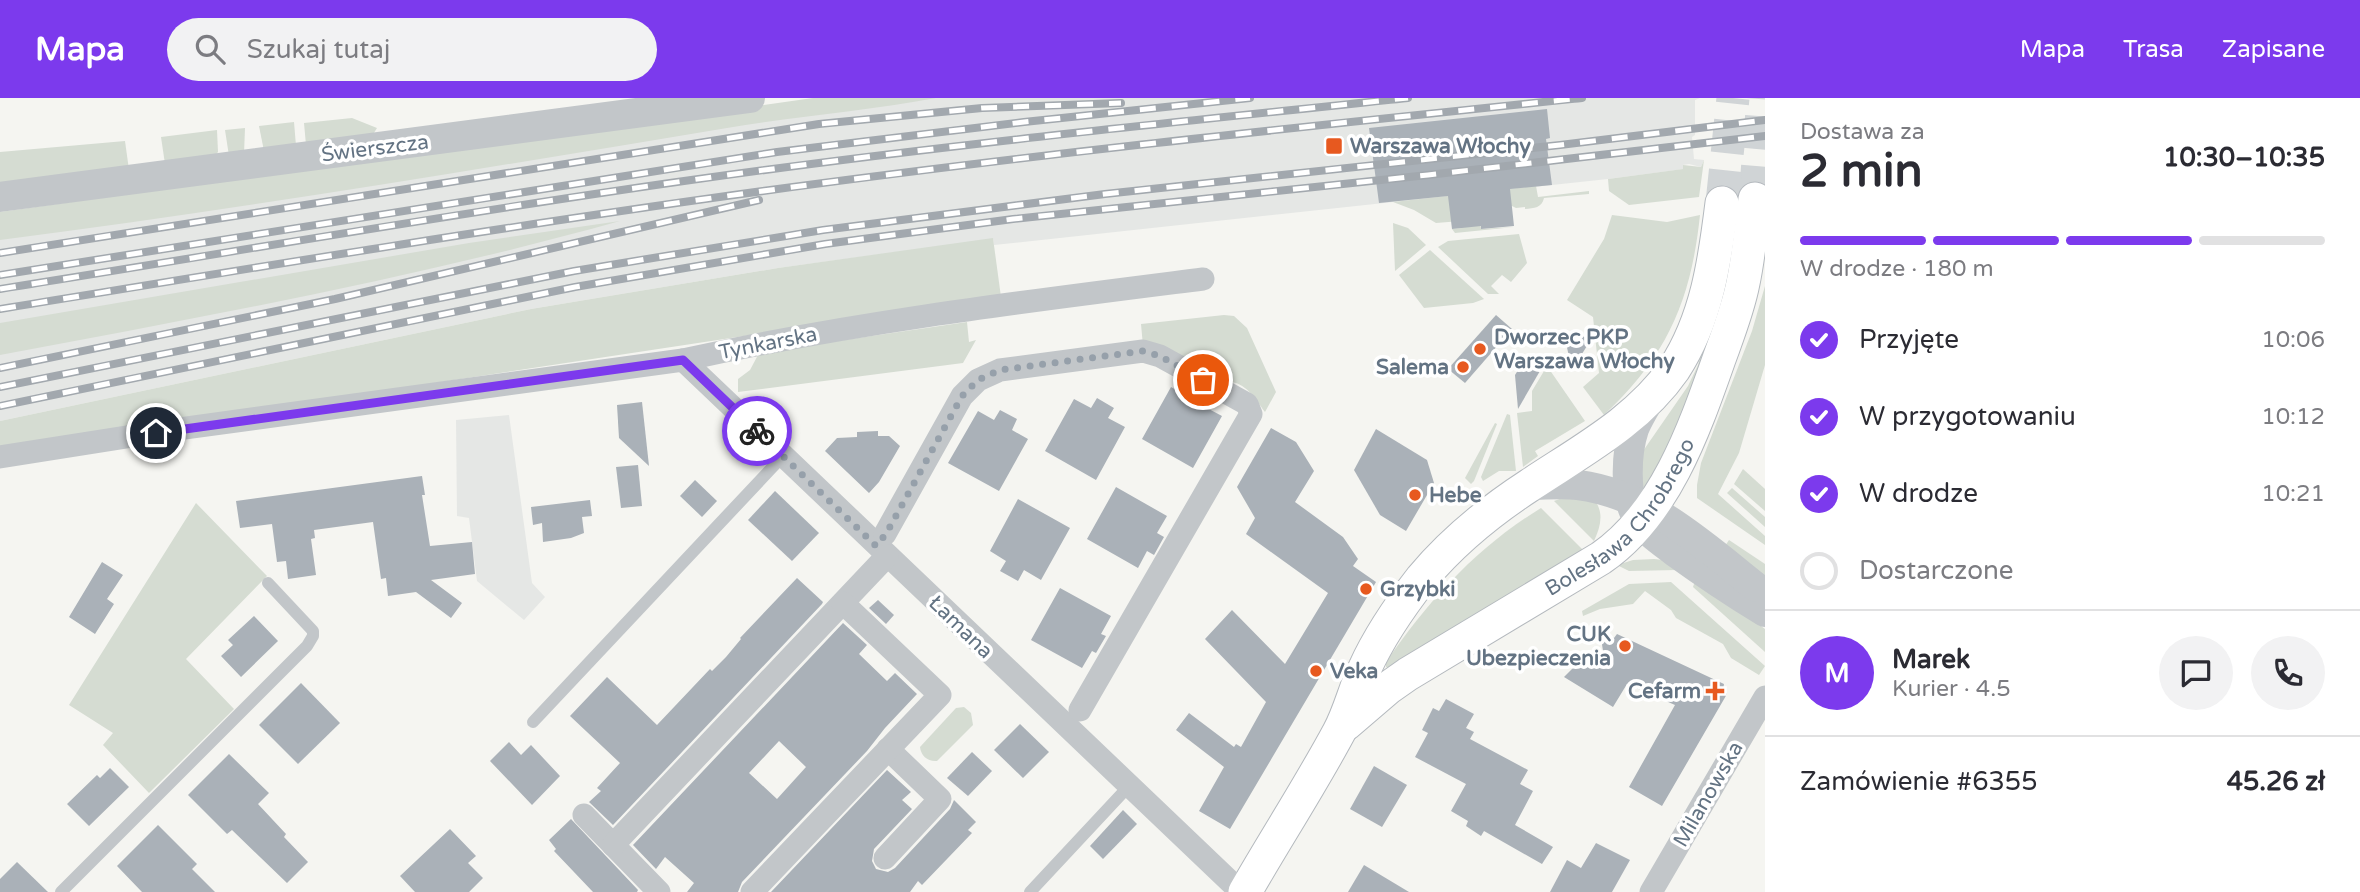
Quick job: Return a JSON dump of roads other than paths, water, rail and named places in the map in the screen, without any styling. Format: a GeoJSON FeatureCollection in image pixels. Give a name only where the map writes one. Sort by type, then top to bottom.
{"type":"FeatureCollection","features":[{"type":"Feature","properties":{"kind":"main road","name":"Bolesława Chrobrego"},"geometry":{"type":"LineString","coordinates":[[1341,730],[1379,695],[1408,674],[1539,597],[1612,550],[1640,510],[1667,480],[1693,428],[1735,315],[1748,259],[1755,199]]}},
{"type":"Feature","properties":{"kind":"main road","name":"Bolesława Chrobrego"},"geometry":{"type":"LineString","coordinates":[[1243,892],[1341,730],[1365,667],[1420,581],[1463,534],[1529,485],[1603,437],[1651,397],[1682,355],[1705,301],[1716,258],[1722,203]]}},
{"type":"Feature","properties":{"kind":"street","name":"Świerszcza"},"geometry":{"type":"LineString","coordinates":[[0,197],[750,98]]}},
{"type":"Feature","properties":{"kind":"street","name":"Tynkarska"},"geometry":{"type":"LineString","coordinates":[[0,457],[171,430],[683,360],[767,342],[951,311],[1203,279]]}},
{"type":"Feature","properties":{"kind":"street"},"geometry":{"type":"LineString","coordinates":[[613,845],[843,603],[883,545],[962,396],[978,380],[1000,370],[1150,352],[1247,404],[1251,414],[1074,719]]}},
{"type":"Feature","properties":{"kind":"street","name":"Łamana"},"geometry":{"type":"LineString","coordinates":[[683,360],[783,456],[1074,719],[1129,786],[1243,892]]}},
{"type":"Feature","properties":{"kind":"street"},"geometry":{"type":"LineString","coordinates":[[1651,397],[1634,428],[1628,463],[1640,510],[1659,540],[1712,579],[1765,612]]}},
{"type":"Feature","properties":{"kind":"street"},"geometry":{"type":"LineString","coordinates":[[1529,485],[1590,487],[1640,510],[1682,530],[1765,594]]}},
{"type":"Feature","properties":{"kind":"street"},"geometry":{"type":"LineString","coordinates":[[752,892],[940,695],[843,603]]}},
{"type":"Feature","properties":{"kind":"street","name":"Milanowska"},"geometry":{"type":"LineString","coordinates":[[1651,892],[1765,696]]}},
{"type":"Feature","properties":{"kind":"street"},"geometry":{"type":"LineString","coordinates":[[886,859],[940,799],[888,749]]}},
{"type":"Feature","properties":{"kind":"street"},"geometry":{"type":"LineString","coordinates":[[584,815],[659,892]]}},
{"type":"Feature","properties":{"kind":"lane"},"geometry":{"type":"LineString","coordinates":[[533,722],[783,456]]}},
{"type":"Feature","properties":{"kind":"lane"},"geometry":{"type":"LineString","coordinates":[[61,892],[307,646],[313,631],[268,583]]}},
{"type":"Feature","properties":{"kind":"lane"},"geometry":{"type":"LineString","coordinates":[[1030,892],[1129,786]]}},
{"type":"Feature","properties":{"kind":"tunnel"},"geometry":{"type":"LineString","coordinates":[[1722,203],[1733,98]]}},
{"type":"Feature","properties":{"kind":"tunnel"},"geometry":{"type":"LineString","coordinates":[[1755,199],[1763,98]]}},
{"type":"Feature","properties":{"kind":"railway"},"geometry":{"type":"LineString","coordinates":[[0,275],[777,152],[1250,98]]}},
{"type":"Feature","properties":{"kind":"railway"},"geometry":{"type":"LineString","coordinates":[[0,289],[684,181],[1046,136],[1408,98]]}},
{"type":"Feature","properties":{"kind":"railway"},"geometry":{"type":"LineString","coordinates":[[0,309],[352,252],[815,184],[1143,144],[1582,98]]}},
{"type":"Feature","properties":{"kind":"railway"},"geometry":{"type":"LineString","coordinates":[[0,253],[819,124],[982,108],[1121,103]]}},
{"type":"Feature","properties":{"kind":"railway"},"geometry":{"type":"LineString","coordinates":[[0,387],[574,271],[823,230],[1105,194],[1765,120]]}},
{"type":"Feature","properties":{"kind":"railway"},"geometry":{"type":"LineString","coordinates":[[0,406],[575,287],[825,244],[1013,219],[1765,136]]}},
{"type":"Feature","properties":{"kind":"railway"},"geometry":{"type":"LineString","coordinates":[[0,368],[335,299],[759,200]]}},
{"type":"Feature","properties":{"kind":"place","name":"Warszawa Włochy"},"geometry":{"type":"Point","coordinates":[1334,146]}},
{"type":"Feature","properties":{"kind":"place","name":"Dworzec PKP Warszawa Włochy"},"geometry":{"type":"Point","coordinates":[1480,349]}},
{"type":"Feature","properties":{"kind":"place","name":"Salema"},"geometry":{"type":"Point","coordinates":[1463,367]}},
{"type":"Feature","properties":{"kind":"place","name":"Hebe"},"geometry":{"type":"Point","coordinates":[1415,495]}},
{"type":"Feature","properties":{"kind":"place","name":"Grzybki"},"geometry":{"type":"Point","coordinates":[1366,589]}},
{"type":"Feature","properties":{"kind":"place","name":"CUK Ubezpieczenia"},"geometry":{"type":"Point","coordinates":[1625,646]}},
{"type":"Feature","properties":{"kind":"place","name":"Veka"},"geometry":{"type":"Point","coordinates":[1316,671]}},
{"type":"Feature","properties":{"kind":"place","name":"Cefarm"},"geometry":{"type":"Point","coordinates":[1715,691]}}]}
